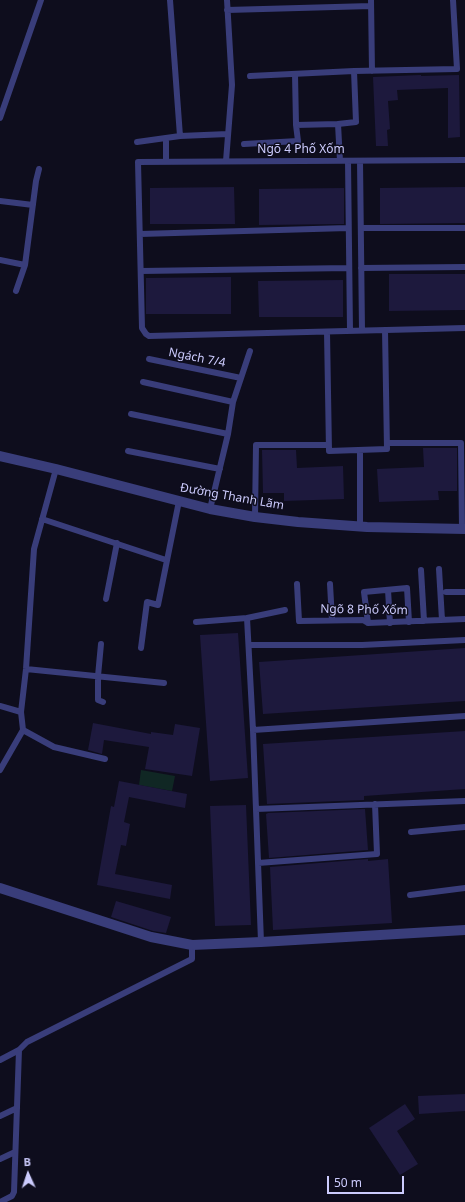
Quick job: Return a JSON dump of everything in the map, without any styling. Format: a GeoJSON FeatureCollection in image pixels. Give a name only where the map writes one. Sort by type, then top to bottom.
{"type":"FeatureCollection","features":[{"type":"Feature","properties":{"kind":"street","name":"Đường Thanh Lãm"},"geometry":{"type":"LineString","coordinates":[[0,456],[210,509],[255,517],[298,522],[360,526],[464,529]]}},
{"type":"Feature","properties":{"kind":"street"},"geometry":{"type":"LineString","coordinates":[[0,888],[151,937],[192,942],[261,942],[465,930]]}},
{"type":"Feature","properties":{"kind":"lane"},"geometry":{"type":"LineString","coordinates":[[0,118],[41,0]]}},
{"type":"Feature","properties":{"kind":"lane"},"geometry":{"type":"LineString","coordinates":[[170,0],[180,136]]}},
{"type":"Feature","properties":{"kind":"lane"},"geometry":{"type":"LineString","coordinates":[[226,161],[232,86],[227,0]]}},
{"type":"Feature","properties":{"kind":"lane"},"geometry":{"type":"LineString","coordinates":[[250,76],[354,71],[457,69],[453,0]]}},
{"type":"Feature","properties":{"kind":"lane"},"geometry":{"type":"LineString","coordinates":[[227,10],[371,3],[372,71]]}},
{"type":"Feature","properties":{"kind":"lane"},"geometry":{"type":"LineString","coordinates":[[296,125],[356,122],[354,71]]}},
{"type":"Feature","properties":{"kind":"lane"},"geometry":{"type":"LineString","coordinates":[[244,144],[298,141],[296,125],[295,74]]}},
{"type":"Feature","properties":{"kind":"lane"},"geometry":{"type":"LineString","coordinates":[[338,124],[340,161]]}},
{"type":"Feature","properties":{"kind":"lane"},"geometry":{"type":"LineString","coordinates":[[137,142],[180,136],[228,134]]}},
{"type":"Feature","properties":{"kind":"lane"},"geometry":{"type":"LineString","coordinates":[[166,138],[166,162]]}},
{"type":"Feature","properties":{"kind":"lane","name":"Ngõ 4 Phố Xốm"},"geometry":{"type":"LineString","coordinates":[[140,234],[138,162],[465,160]]}},
{"type":"Feature","properties":{"kind":"lane"},"geometry":{"type":"LineString","coordinates":[[348,161],[350,330]]}},
{"type":"Feature","properties":{"kind":"lane"},"geometry":{"type":"LineString","coordinates":[[360,161],[362,330]]}},
{"type":"Feature","properties":{"kind":"lane"},"geometry":{"type":"LineString","coordinates":[[16,291],[25,265],[36,181],[39,169]]}},
{"type":"Feature","properties":{"kind":"lane"},"geometry":{"type":"LineString","coordinates":[[0,201],[33,205]]}},
{"type":"Feature","properties":{"kind":"lane"},"geometry":{"type":"LineString","coordinates":[[348,228],[140,234],[142,328],[149,336],[465,328]]}},
{"type":"Feature","properties":{"kind":"lane"},"geometry":{"type":"LineString","coordinates":[[361,228],[465,228]]}},
{"type":"Feature","properties":{"kind":"lane"},"geometry":{"type":"LineString","coordinates":[[0,260],[25,265]]}},
{"type":"Feature","properties":{"kind":"lane"},"geometry":{"type":"LineString","coordinates":[[361,268],[465,267]]}},
{"type":"Feature","properties":{"kind":"lane"},"geometry":{"type":"LineString","coordinates":[[141,271],[349,268]]}},
{"type":"Feature","properties":{"kind":"lane"},"geometry":{"type":"LineString","coordinates":[[327,332],[329,450],[360,450],[387,449],[385,330]]}},
{"type":"Feature","properties":{"kind":"lane"},"geometry":{"type":"LineString","coordinates":[[210,509],[228,434],[233,402],[250,352]]}},
{"type":"Feature","properties":{"kind":"lane","name":"Ngách 7/4"},"geometry":{"type":"LineString","coordinates":[[149,359],[241,378]]}},
{"type":"Feature","properties":{"kind":"lane"},"geometry":{"type":"LineString","coordinates":[[143,382],[233,402]]}},
{"type":"Feature","properties":{"kind":"lane"},"geometry":{"type":"LineString","coordinates":[[131,414],[228,434]]}},
{"type":"Feature","properties":{"kind":"lane"},"geometry":{"type":"LineString","coordinates":[[387,443],[461,443],[464,529]]}},
{"type":"Feature","properties":{"kind":"lane"},"geometry":{"type":"LineString","coordinates":[[255,517],[256,445],[328,445]]}},
{"type":"Feature","properties":{"kind":"lane"},"geometry":{"type":"LineString","coordinates":[[360,450],[360,526]]}},
{"type":"Feature","properties":{"kind":"lane"},"geometry":{"type":"LineString","coordinates":[[128,451],[220,469]]}},
{"type":"Feature","properties":{"kind":"lane"},"geometry":{"type":"LineString","coordinates":[[0,770],[23,730],[21,712],[26,670],[34,549],[56,469]]}},
{"type":"Feature","properties":{"kind":"lane"},"geometry":{"type":"LineString","coordinates":[[142,648],[147,602],[158,605],[179,501]]}},
{"type":"Feature","properties":{"kind":"lane"},"geometry":{"type":"LineString","coordinates":[[42,519],[166,560]]}},
{"type":"Feature","properties":{"kind":"lane"},"geometry":{"type":"LineString","coordinates":[[106,599],[117,543]]}},
{"type":"Feature","properties":{"kind":"lane"},"geometry":{"type":"LineString","coordinates":[[439,569],[442,620]]}},
{"type":"Feature","properties":{"kind":"lane"},"geometry":{"type":"LineString","coordinates":[[421,570],[424,621]]}},
{"type":"Feature","properties":{"kind":"lane","name":"Ngõ 8 Phố Xốm"},"geometry":{"type":"LineString","coordinates":[[297,584],[299,621],[363,620],[368,623],[390,623],[465,619]]}},
{"type":"Feature","properties":{"kind":"lane"},"geometry":{"type":"LineString","coordinates":[[330,584],[332,620]]}},
{"type":"Feature","properties":{"kind":"lane"},"geometry":{"type":"LineString","coordinates":[[368,623],[364,592],[407,588],[409,622]]}},
{"type":"Feature","properties":{"kind":"lane"},"geometry":{"type":"LineString","coordinates":[[388,590],[390,623]]}},
{"type":"Feature","properties":{"kind":"lane"},"geometry":{"type":"LineString","coordinates":[[446,592],[465,592]]}},
{"type":"Feature","properties":{"kind":"lane"},"geometry":{"type":"LineString","coordinates":[[196,622],[247,618],[284,610]]}},
{"type":"Feature","properties":{"kind":"lane"},"geometry":{"type":"LineString","coordinates":[[247,618],[261,942]]}},
{"type":"Feature","properties":{"kind":"lane"},"geometry":{"type":"LineString","coordinates":[[249,645],[362,645],[465,640]]}},
{"type":"Feature","properties":{"kind":"lane"},"geometry":{"type":"LineString","coordinates":[[100,644],[98,700],[103,702]]}},
{"type":"Feature","properties":{"kind":"lane"},"geometry":{"type":"LineString","coordinates":[[26,670],[164,683]]}},
{"type":"Feature","properties":{"kind":"lane"},"geometry":{"type":"LineString","coordinates":[[0,706],[21,712]]}},
{"type":"Feature","properties":{"kind":"lane"},"geometry":{"type":"LineString","coordinates":[[253,730],[465,716]]}},
{"type":"Feature","properties":{"kind":"lane"},"geometry":{"type":"LineString","coordinates":[[23,730],[54,747],[105,759]]}},
{"type":"Feature","properties":{"kind":"lane"},"geometry":{"type":"LineString","coordinates":[[256,809],[465,801]]}},
{"type":"Feature","properties":{"kind":"lane"},"geometry":{"type":"LineString","coordinates":[[258,863],[377,854],[375,804]]}},
{"type":"Feature","properties":{"kind":"lane"},"geometry":{"type":"LineString","coordinates":[[411,832],[465,827]]}},
{"type":"Feature","properties":{"kind":"lane"},"geometry":{"type":"LineString","coordinates":[[410,895],[465,888]]}},
{"type":"Feature","properties":{"kind":"lane"},"geometry":{"type":"LineString","coordinates":[[0,1060],[19,1050],[26,1042],[192,959],[192,942]]}},
{"type":"Feature","properties":{"kind":"lane"},"geometry":{"type":"LineString","coordinates":[[0,1202],[12,1196],[14,1192],[19,1050]]}},
{"type":"Feature","properties":{"kind":"lane"},"geometry":{"type":"LineString","coordinates":[[0,1116],[17,1108]]}},
{"type":"Feature","properties":{"kind":"lane"},"geometry":{"type":"LineString","coordinates":[[0,1159],[15,1152]]}},
{"type":"Feature","properties":{"kind":"green space"},"geometry":{"type":"Polygon","coordinates":[[[141,770],[175,776],[172,791],[139,785],[141,770]]]}},
{"type":"Feature","properties":{"kind":"building"},"geometry":{"type":"Polygon","coordinates":[[[459,75],[460,137],[448,138],[448,88],[397,90],[398,100],[388,101],[390,129],[387,130],[388,146],[376,146],[373,77],[459,75]]]}},
{"type":"Feature","properties":{"kind":"building"},"geometry":{"type":"Polygon","coordinates":[[[234,187],[235,224],[150,224],[150,188],[234,187]]]}},
{"type":"Feature","properties":{"kind":"building"},"geometry":{"type":"Polygon","coordinates":[[[465,187],[465,223],[380,224],[380,188],[465,187]]]}},
{"type":"Feature","properties":{"kind":"building"},"geometry":{"type":"Polygon","coordinates":[[[344,188],[344,224],[259,225],[259,189],[344,188]]]}},
{"type":"Feature","properties":{"kind":"building"},"geometry":{"type":"Polygon","coordinates":[[[389,274],[465,274],[465,310],[389,311],[389,274]]]}},
{"type":"Feature","properties":{"kind":"building"},"geometry":{"type":"Polygon","coordinates":[[[231,277],[231,314],[146,314],[146,278],[231,277]]]}},
{"type":"Feature","properties":{"kind":"building"},"geometry":{"type":"Polygon","coordinates":[[[343,280],[343,317],[259,317],[258,281],[343,280]]]}},
{"type":"Feature","properties":{"kind":"building"},"geometry":{"type":"Polygon","coordinates":[[[423,448],[457,448],[457,491],[438,491],[439,500],[379,502],[377,469],[424,467],[423,448]]]}},
{"type":"Feature","properties":{"kind":"building"},"geometry":{"type":"Polygon","coordinates":[[[262,450],[296,450],[297,468],[343,466],[344,499],[284,501],[284,493],[263,493],[262,450]]]}},
{"type":"Feature","properties":{"kind":"building"},"geometry":{"type":"Polygon","coordinates":[[[238,633],[248,778],[210,781],[200,635],[238,633]]]}},
{"type":"Feature","properties":{"kind":"building"},"geometry":{"type":"Polygon","coordinates":[[[465,648],[465,701],[263,714],[259,662],[465,648]]]}},
{"type":"Feature","properties":{"kind":"building"},"geometry":{"type":"Polygon","coordinates":[[[93,723],[151,734],[151,732],[173,735],[175,724],[200,728],[192,776],[145,769],[149,747],[104,740],[102,754],[88,750],[93,723]]]}},
{"type":"Feature","properties":{"kind":"building"},"geometry":{"type":"Polygon","coordinates":[[[465,731],[465,789],[364,796],[364,800],[267,804],[263,744],[465,731]]]}},
{"type":"Feature","properties":{"kind":"building"},"geometry":{"type":"Polygon","coordinates":[[[119,781],[187,794],[185,808],[129,797],[124,822],[130,824],[126,846],[121,845],[115,874],[172,885],[170,899],[97,885],[111,806],[114,807],[119,781]]]}},
{"type":"Feature","properties":{"kind":"building"},"geometry":{"type":"Polygon","coordinates":[[[246,805],[251,925],[215,926],[210,806],[246,805]]]}},
{"type":"Feature","properties":{"kind":"building"},"geometry":{"type":"Polygon","coordinates":[[[365,809],[368,850],[269,858],[266,814],[365,809]]]}},
{"type":"Feature","properties":{"kind":"building"},"geometry":{"type":"Polygon","coordinates":[[[368,859],[368,861],[388,859],[392,923],[273,930],[270,867],[368,859]]]}},
{"type":"Feature","properties":{"kind":"building"},"geometry":{"type":"Polygon","coordinates":[[[116,901],[171,917],[166,933],[153,931],[111,917],[116,901]]]}},
{"type":"Feature","properties":{"kind":"building"},"geometry":{"type":"Polygon","coordinates":[[[465,1094],[465,1111],[419,1114],[418,1096],[465,1094]]]}},
{"type":"Feature","properties":{"kind":"building"},"geometry":{"type":"Polygon","coordinates":[[[405,1104],[415,1119],[397,1131],[418,1164],[400,1175],[369,1128],[405,1104]]]}}]}
